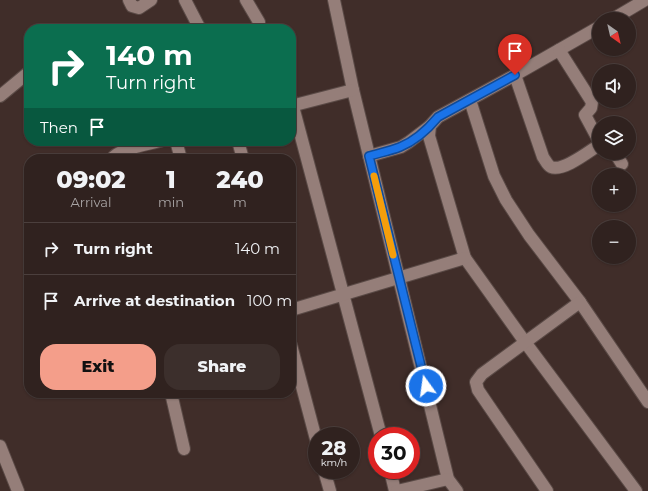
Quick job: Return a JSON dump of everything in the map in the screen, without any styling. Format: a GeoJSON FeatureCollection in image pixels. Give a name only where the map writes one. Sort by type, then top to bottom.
{"type":"FeatureCollection","features":[{"type":"Feature","properties":{"kind":"street"},"geometry":{"type":"LineString","coordinates":[[129,0],[132,6],[139,8],[151,0]]}},
{"type":"Feature","properties":{"kind":"street"},"geometry":{"type":"LineString","coordinates":[[184,0],[197,24]]}},
{"type":"Feature","properties":{"kind":"street"},"geometry":{"type":"LineString","coordinates":[[246,0],[259,22]]}},
{"type":"Feature","properties":{"kind":"street"},"geometry":{"type":"LineString","coordinates":[[334,0],[353,90],[448,480],[457,491]]}},
{"type":"Feature","properties":{"kind":"street"},"geometry":{"type":"LineString","coordinates":[[625,12],[646,0]]}},
{"type":"Feature","properties":{"kind":"street"},"geometry":{"type":"LineString","coordinates":[[369,156],[400,147],[409,142],[430,126],[438,117],[592,31]]}},
{"type":"Feature","properties":{"kind":"street"},"geometry":{"type":"LineString","coordinates":[[559,50],[592,102],[591,108],[585,115],[592,128]]}},
{"type":"Feature","properties":{"kind":"street"},"geometry":{"type":"LineString","coordinates":[[515,75],[543,157],[549,166],[556,168],[565,166],[592,149]]}},
{"type":"Feature","properties":{"kind":"street"},"geometry":{"type":"LineString","coordinates":[[0,96],[24,76]]}},
{"type":"Feature","properties":{"kind":"street"},"geometry":{"type":"LineString","coordinates":[[296,103],[353,90]]}},
{"type":"Feature","properties":{"kind":"street"},"geometry":{"type":"LineString","coordinates":[[470,100],[494,176],[506,200],[529,235],[580,302],[648,402]]}},
{"type":"Feature","properties":{"kind":"street"},"geometry":{"type":"LineString","coordinates":[[296,119],[379,427]]}},
{"type":"Feature","properties":{"kind":"street"},"geometry":{"type":"LineString","coordinates":[[430,126],[429,136],[465,258],[525,342],[636,491]]}},
{"type":"Feature","properties":{"kind":"street"},"geometry":{"type":"LineString","coordinates":[[117,154],[141,146]]}},
{"type":"Feature","properties":{"kind":"street"},"geometry":{"type":"LineString","coordinates":[[296,309],[465,258]]}},
{"type":"Feature","properties":{"kind":"street"},"geometry":{"type":"LineString","coordinates":[[547,491],[478,390],[476,382],[482,374],[580,302]]}},
{"type":"Feature","properties":{"kind":"street"},"geometry":{"type":"LineString","coordinates":[[296,364],[313,427]]}},
{"type":"Feature","properties":{"kind":"street"},"geometry":{"type":"LineString","coordinates":[[172,398],[184,448]]}},
{"type":"Feature","properties":{"kind":"street"},"geometry":{"type":"LineString","coordinates":[[0,446],[18,491]]}},
{"type":"Feature","properties":{"kind":"street"},"geometry":{"type":"LineString","coordinates":[[327,479],[330,491]]}},
{"type":"Feature","properties":{"kind":"street"},"geometry":{"type":"LineString","coordinates":[[393,479],[396,491],[448,480]]}},
{"type":"Feature","properties":{"kind":"slow traffic"},"geometry":{"type":"LineString","coordinates":[[374,176],[393,255]]}},
{"type":"Feature","properties":{"kind":"route"},"geometry":{"type":"LineString","coordinates":[[426,386],[369,156],[400,147],[430,126],[438,117],[515,75]]}}]}
